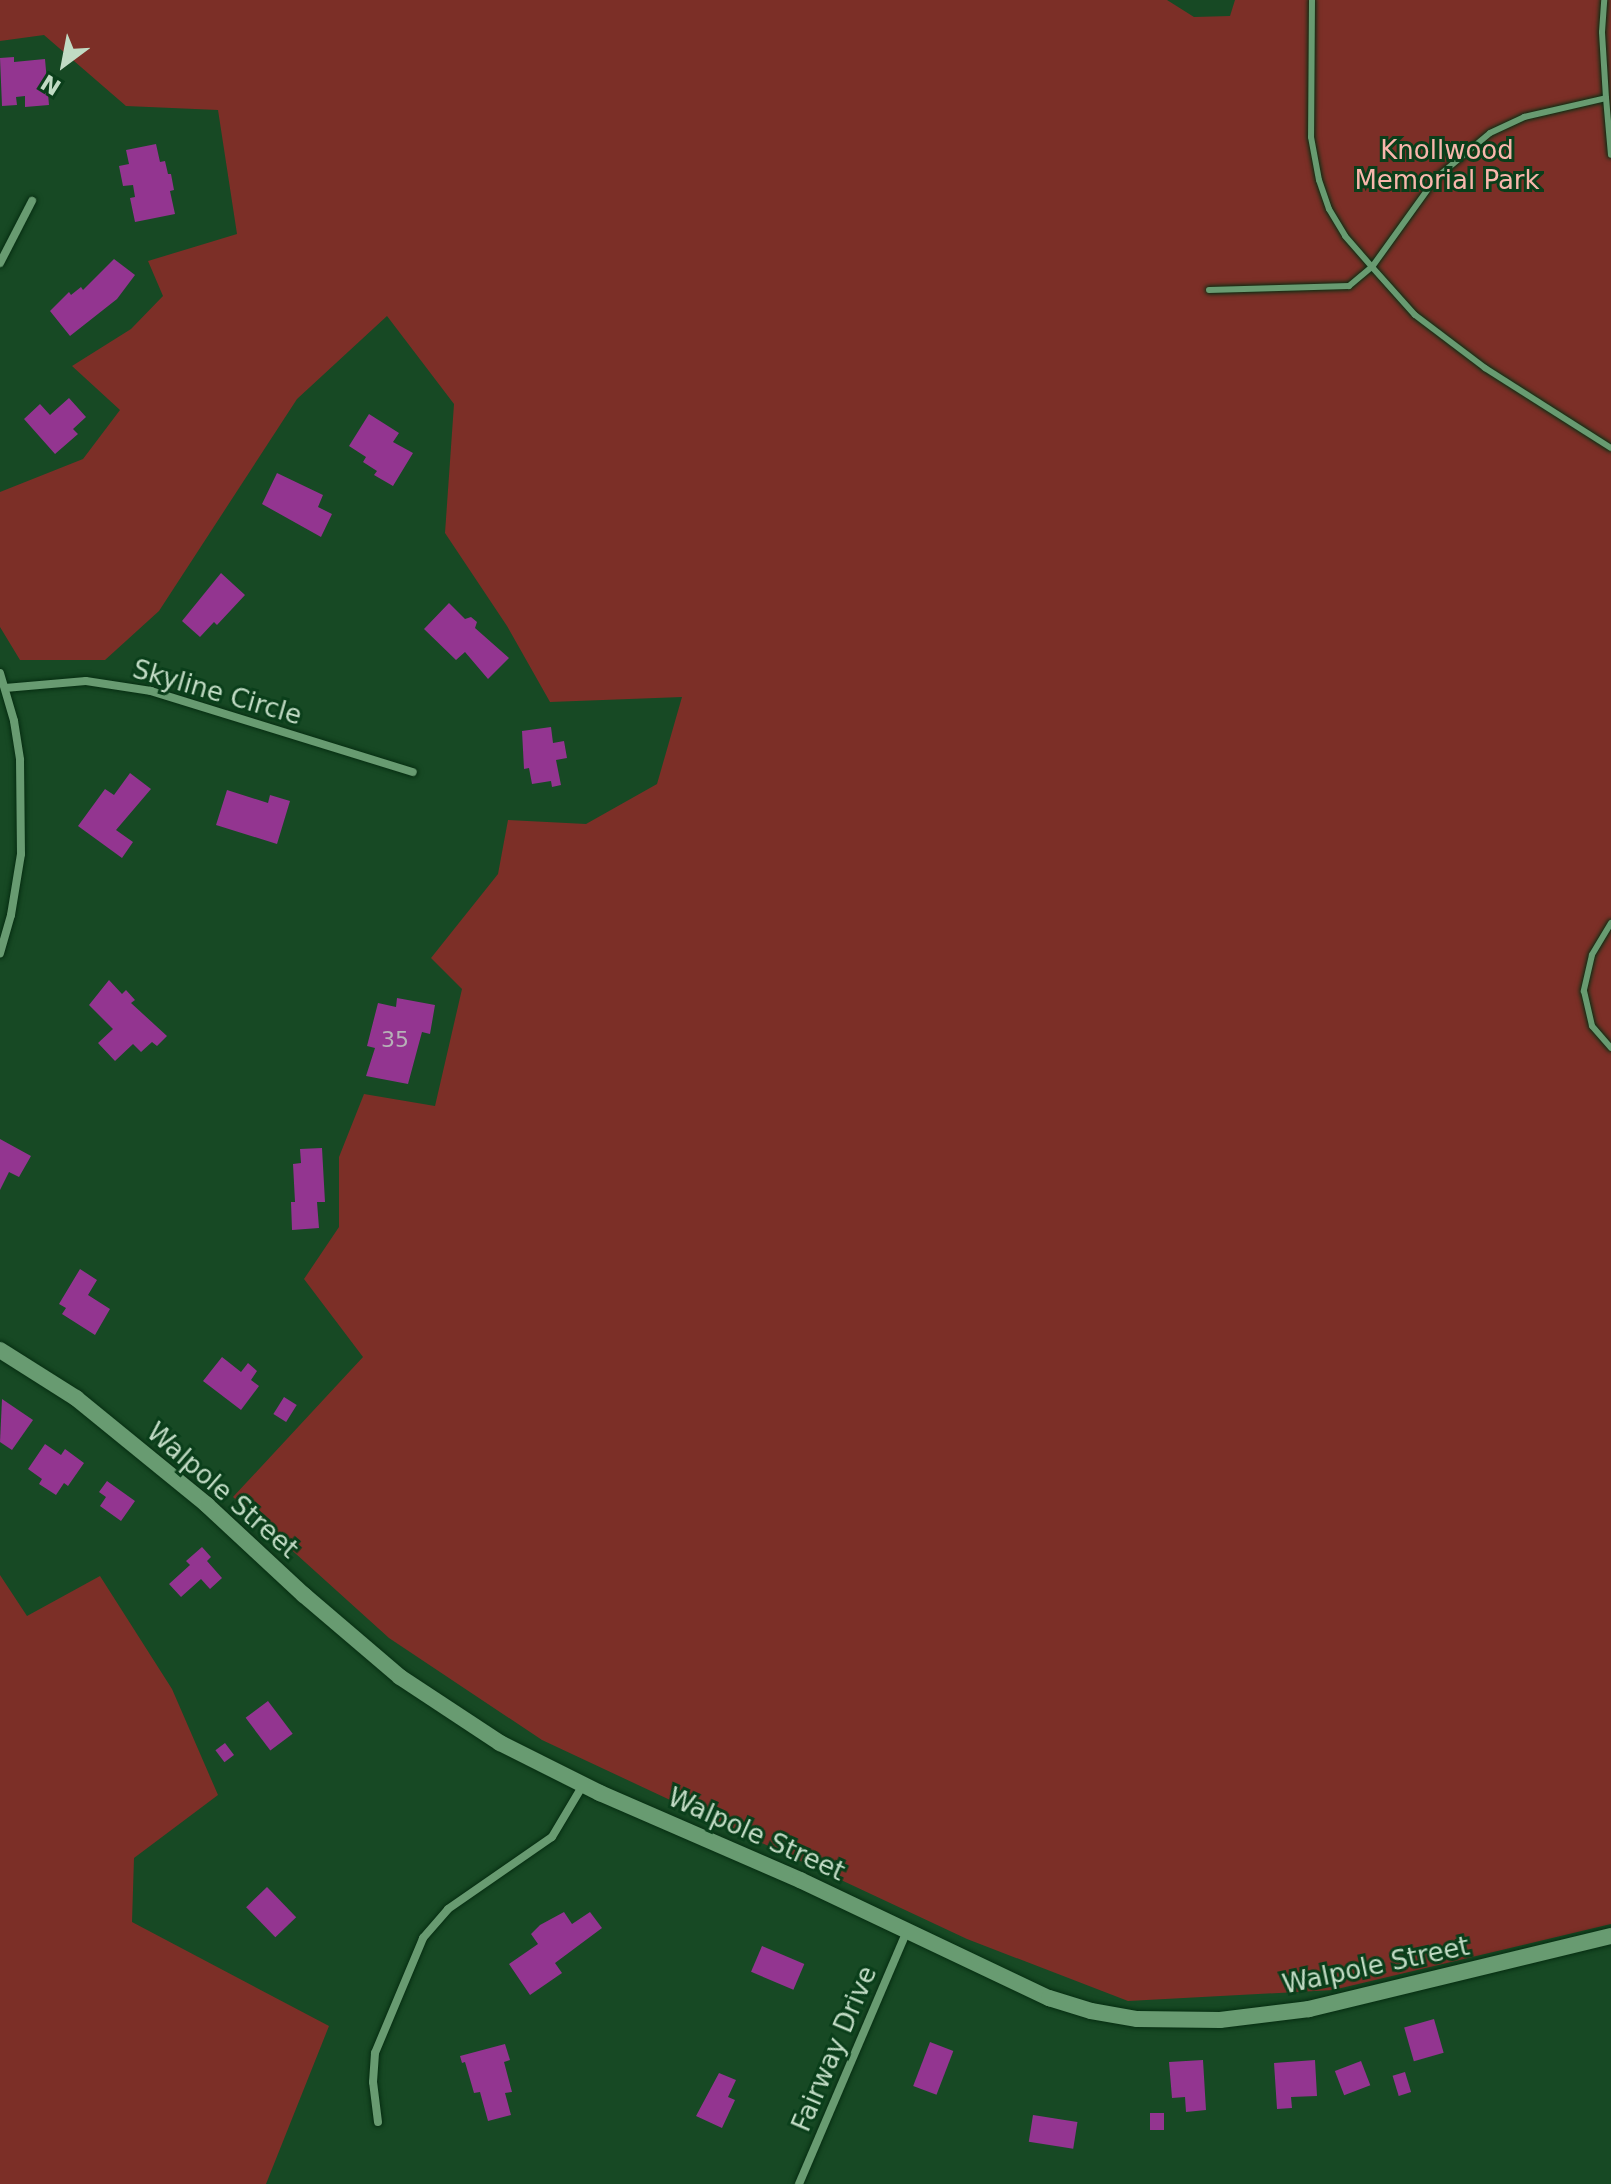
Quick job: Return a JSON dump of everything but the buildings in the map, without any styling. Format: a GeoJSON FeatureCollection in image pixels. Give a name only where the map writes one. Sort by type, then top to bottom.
{"type":"FeatureCollection","features":[{"type":"Feature","properties":{"kind":"main road","name":"Walpole Street"},"geometry":{"type":"LineString","coordinates":[[0,1350],[76,1398],[207,1505],[304,1595],[400,1677],[500,1743],[583,1785],[907,1930],[1049,1998],[1091,2011],[1175,2022],[1220,2020],[1309,2009],[1611,1936]]}},
{"type":"Feature","properties":{"kind":"street"},"geometry":{"type":"LineString","coordinates":[[0,263],[32,201]]}},
{"type":"Feature","properties":{"kind":"street"},"geometry":{"type":"LineString","coordinates":[[0,673],[20,760],[21,854],[11,915],[0,953]]}},
{"type":"Feature","properties":{"kind":"street","name":"Skyline Circle"},"geometry":{"type":"LineString","coordinates":[[5,688],[86,681],[151,691],[413,772]]}},
{"type":"Feature","properties":{"kind":"street"},"geometry":{"type":"LineString","coordinates":[[378,2122],[373,2082],[375,2053],[423,1938],[448,1909],[552,1837],[583,1785]]}},
{"type":"Feature","properties":{"kind":"street","name":"Fairway Drive"},"geometry":{"type":"LineString","coordinates":[[799,2184],[907,1930]]}},
{"type":"Feature","properties":{"kind":"lane"},"geometry":{"type":"LineString","coordinates":[[1312,0],[1311,137],[1319,180],[1329,209],[1345,236],[1415,315],[1450,342],[1611,448]]}},
{"type":"Feature","properties":{"kind":"lane"},"geometry":{"type":"LineString","coordinates":[[1604,0],[1602,32],[1611,155]]}},
{"type":"Feature","properties":{"kind":"lane"},"geometry":{"type":"LineString","coordinates":[[1209,290],[1349,286],[1372,267],[1436,178],[1490,133],[1524,117],[1606,98]]}},
{"type":"Feature","properties":{"kind":"lane"},"geometry":{"type":"LineString","coordinates":[[1611,923],[1592,955],[1584,991],[1592,1026],[1611,1048]]}},
{"type":"Feature","properties":{"kind":"green space","name":"Knollwood Memorial Park"},"geometry":{"type":"Polygon","coordinates":[[[0,0],[1167,0],[1194,17],[1230,16],[1235,0],[1611,0],[1611,1924],[1333,1990],[1128,2001],[967,1939],[542,1740],[389,1638],[233,1497],[363,1357],[304,1279],[339,1227],[339,1157],[364,1094],[435,1106],[462,989],[431,958],[498,874],[508,820],[586,824],[657,784],[682,697],[550,702],[507,626],[445,533],[454,404],[387,316],[297,399],[159,611],[105,660],[20,660],[0,627],[0,492],[83,459],[120,410],[72,366],[131,329],[163,296],[148,261],[237,234],[218,110],[126,106],[44,35],[0,41],[0,0]]]}},
{"type":"Feature","properties":{"kind":"green space"},"geometry":{"type":"Polygon","coordinates":[[[0,1575],[27,1616],[100,1576],[172,1689],[218,1795],[134,1858],[132,1922],[329,2026],[266,2184],[0,2184],[0,1575]]]}}]}
